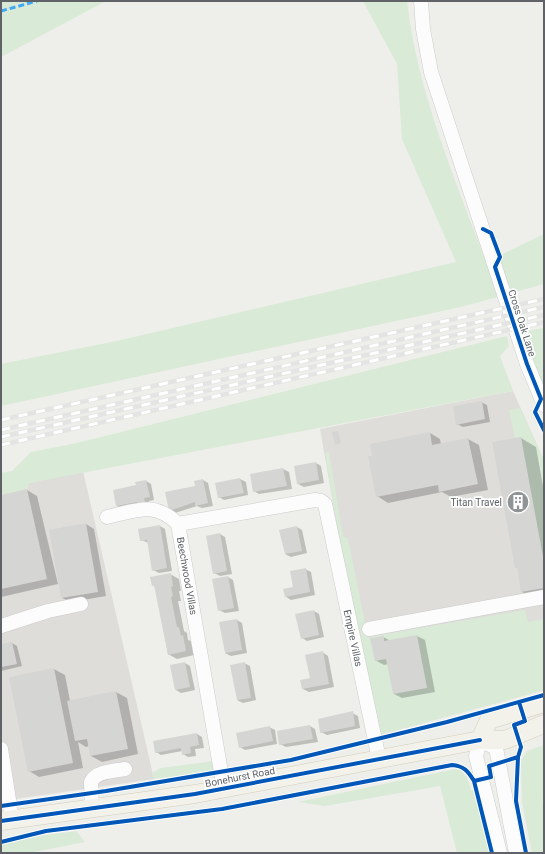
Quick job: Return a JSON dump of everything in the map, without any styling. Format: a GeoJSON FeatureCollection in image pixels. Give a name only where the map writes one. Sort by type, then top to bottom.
{"type":"FeatureCollection","features":[{"type":"Feature","properties":{"kind":"main road"},"geometry":{"type":"LineString","coordinates":[[480,740],[489,720],[544,703]]}},
{"type":"Feature","properties":{"kind":"main road","name":"Bonehurst Road"},"geometry":{"type":"LineString","coordinates":[[6,820],[92,809],[224,789],[480,740],[505,740],[544,724]]}},
{"type":"Feature","properties":{"kind":"street","name":"Cross Oak Lane"},"geometry":{"type":"LineString","coordinates":[[421,1],[423,29],[430,72],[527,364],[544,405]]}},
{"type":"Feature","properties":{"kind":"street","name":"Beechwood Villas"},"geometry":{"type":"LineString","coordinates":[[224,789],[178,524],[315,500],[321,501],[325,504],[328,517]]}},
{"type":"Feature","properties":{"kind":"street"},"geometry":{"type":"LineString","coordinates":[[107,517],[152,508],[161,510],[170,515],[178,524]]}},
{"type":"Feature","properties":{"kind":"street","name":"Empire Villas"},"geometry":{"type":"LineString","coordinates":[[328,517],[379,759]]}},
{"type":"Feature","properties":{"kind":"street"},"geometry":{"type":"LineString","coordinates":[[369,629],[544,597]]}},
{"type":"Feature","properties":{"kind":"street"},"geometry":{"type":"LineString","coordinates":[[1,626],[48,611],[81,604]]}},
{"type":"Feature","properties":{"kind":"street"},"geometry":{"type":"LineString","coordinates":[[500,853],[476,756],[480,740],[496,748],[516,853]]}},
{"type":"Feature","properties":{"kind":"street"},"geometry":{"type":"LineString","coordinates":[[1,749],[6,820]]}},
{"type":"Feature","properties":{"kind":"street"},"geometry":{"type":"LineString","coordinates":[[92,809],[92,779],[97,775],[125,769]]}},
{"type":"Feature","properties":{"kind":"shaded area"},"geometry":{"type":"Polygon","coordinates":[[[513,391],[544,460],[544,690],[379,735],[343,560],[320,429],[513,391]]]}},
{"type":"Feature","properties":{"kind":"shaded area"},"geometry":{"type":"Polygon","coordinates":[[[83,471],[154,779],[1,801],[1,495],[27,489],[29,483],[83,471]]]}},
{"type":"Feature","properties":{"kind":"green space"},"geometry":{"type":"Polygon","coordinates":[[[1,1],[106,1],[1,57],[1,1]]]}},
{"type":"Feature","properties":{"kind":"green space"},"geometry":{"type":"Polygon","coordinates":[[[363,1],[407,1],[419,67],[428,99],[449,163],[484,257],[503,254],[544,234],[544,284],[461,307],[1,406],[1,364],[117,341],[456,262],[402,139],[397,64],[363,1]]]}},
{"type":"Feature","properties":{"kind":"green space"},"geometry":{"type":"Polygon","coordinates":[[[544,328],[544,391],[522,332],[544,328]]]}},
{"type":"Feature","properties":{"kind":"green space"},"geometry":{"type":"Polygon","coordinates":[[[507,336],[509,346],[500,356],[513,391],[29,483],[27,489],[1,495],[1,473],[12,471],[31,452],[77,443],[507,336]]]}},
{"type":"Feature","properties":{"kind":"green space"},"geometry":{"type":"Polygon","coordinates":[[[520,408],[544,460],[544,562],[521,437],[515,438],[509,410],[520,408]]]}},
{"type":"Feature","properties":{"kind":"green space"},"geometry":{"type":"Polygon","coordinates":[[[329,452],[343,536],[348,539],[368,637],[525,610],[528,622],[544,619],[544,690],[379,735],[343,560],[325,453],[329,452]]]}},
{"type":"Feature","properties":{"kind":"green space"},"geometry":{"type":"Polygon","coordinates":[[[544,745],[544,793],[542,803],[544,803],[544,853],[532,853],[522,802],[521,761],[527,751],[544,745]]]}},
{"type":"Feature","properties":{"kind":"green space"},"geometry":{"type":"Polygon","coordinates":[[[214,761],[214,771],[154,779],[152,773],[161,768],[214,761]]]}},
{"type":"Feature","properties":{"kind":"green space"},"geometry":{"type":"Polygon","coordinates":[[[456,769],[465,774],[471,791],[474,790],[490,853],[457,853],[440,786],[325,806],[298,802],[456,769]]]}},
{"type":"Feature","properties":{"kind":"green space"},"geometry":{"type":"Polygon","coordinates":[[[76,831],[85,842],[29,853],[1,853],[1,841],[76,831]]]}},
{"type":"Feature","properties":{"kind":"building"},"geometry":{"type":"Polygon","coordinates":[[[482,401],[485,419],[456,425],[453,406],[482,401]]]}},
{"type":"Feature","properties":{"kind":"building"},"geometry":{"type":"Polygon","coordinates":[[[338,431],[341,443],[335,445],[332,432],[338,431]]]}},
{"type":"Feature","properties":{"kind":"building"},"geometry":{"type":"Polygon","coordinates":[[[430,432],[432,445],[468,438],[478,484],[439,492],[438,485],[376,497],[368,456],[372,456],[370,444],[430,432]]]}},
{"type":"Feature","properties":{"kind":"building","name":"Titan Travel"},"geometry":{"type":"Polygon","coordinates":[[[521,437],[544,562],[544,588],[521,592],[517,567],[515,568],[492,442],[521,437]]]}},
{"type":"Feature","properties":{"kind":"building"},"geometry":{"type":"Polygon","coordinates":[[[316,462],[319,480],[297,484],[294,466],[316,462]]]}},
{"type":"Feature","properties":{"kind":"building"},"geometry":{"type":"Polygon","coordinates":[[[283,468],[287,486],[253,492],[250,474],[283,468]]]}},
{"type":"Feature","properties":{"kind":"building"},"geometry":{"type":"Polygon","coordinates":[[[240,478],[244,493],[218,498],[215,483],[240,478]]]}},
{"type":"Feature","properties":{"kind":"building"},"geometry":{"type":"Polygon","coordinates":[[[203,479],[208,503],[195,506],[195,502],[169,511],[165,492],[195,486],[194,481],[203,479]]]}},
{"type":"Feature","properties":{"kind":"building"},"geometry":{"type":"Polygon","coordinates":[[[146,480],[150,497],[144,498],[145,502],[116,506],[113,490],[136,485],[135,482],[146,480]]]}},
{"type":"Feature","properties":{"kind":"building"},"geometry":{"type":"Polygon","coordinates":[[[27,489],[47,579],[1,589],[1,495],[27,489]]]}},
{"type":"Feature","properties":{"kind":"building"},"geometry":{"type":"Polygon","coordinates":[[[86,523],[98,592],[61,598],[49,530],[86,523]]]}},
{"type":"Feature","properties":{"kind":"building"},"geometry":{"type":"Polygon","coordinates":[[[160,525],[167,568],[152,571],[147,540],[140,541],[138,529],[160,525]]]}},
{"type":"Feature","properties":{"kind":"building"},"geometry":{"type":"Polygon","coordinates":[[[297,526],[302,551],[285,554],[279,530],[297,526]]]}},
{"type":"Feature","properties":{"kind":"building"},"geometry":{"type":"Polygon","coordinates":[[[220,533],[227,571],[213,574],[206,536],[220,533]]]}},
{"type":"Feature","properties":{"kind":"building"},"geometry":{"type":"Polygon","coordinates":[[[306,568],[310,592],[285,597],[283,589],[293,587],[290,571],[306,568]]]}},
{"type":"Feature","properties":{"kind":"building"},"geometry":{"type":"Polygon","coordinates":[[[171,573],[173,586],[171,587],[173,596],[171,597],[177,627],[179,627],[181,636],[183,635],[186,651],[168,655],[154,585],[152,586],[150,577],[171,573]]]}},
{"type":"Feature","properties":{"kind":"building"},"geometry":{"type":"Polygon","coordinates":[[[228,576],[234,608],[218,611],[212,579],[228,576]]]}},
{"type":"Feature","properties":{"kind":"building"},"geometry":{"type":"Polygon","coordinates":[[[314,610],[319,635],[301,639],[295,614],[314,610]]]}},
{"type":"Feature","properties":{"kind":"building"},"geometry":{"type":"Polygon","coordinates":[[[237,619],[242,650],[225,653],[219,622],[237,619]]]}},
{"type":"Feature","properties":{"kind":"building"},"geometry":{"type":"Polygon","coordinates":[[[417,635],[427,688],[393,694],[386,659],[375,661],[370,638],[384,636],[384,641],[417,635]]]}},
{"type":"Feature","properties":{"kind":"building"},"geometry":{"type":"Polygon","coordinates":[[[12,642],[17,664],[1,667],[1,644],[12,642]]]}},
{"type":"Feature","properties":{"kind":"building"},"geometry":{"type":"Polygon","coordinates":[[[323,651],[329,684],[302,689],[300,680],[310,678],[305,655],[323,651]]]}},
{"type":"Feature","properties":{"kind":"building"},"geometry":{"type":"Polygon","coordinates":[[[185,662],[190,687],[175,690],[170,665],[185,662]]]}},
{"type":"Feature","properties":{"kind":"building"},"geometry":{"type":"Polygon","coordinates":[[[245,662],[251,698],[237,700],[230,665],[245,662]]]}},
{"type":"Feature","properties":{"kind":"building"},"geometry":{"type":"Polygon","coordinates":[[[54,668],[73,763],[28,772],[9,677],[54,668]]]}},
{"type":"Feature","properties":{"kind":"building"},"geometry":{"type":"Polygon","coordinates":[[[116,691],[128,749],[90,756],[87,739],[75,741],[67,701],[116,691]]]}},
{"type":"Feature","properties":{"kind":"building"},"geometry":{"type":"Polygon","coordinates":[[[353,711],[355,726],[320,733],[318,719],[353,711]]]}},
{"type":"Feature","properties":{"kind":"building"},"geometry":{"type":"Polygon","coordinates":[[[310,725],[313,739],[279,745],[277,731],[310,725]]]}},
{"type":"Feature","properties":{"kind":"building"},"geometry":{"type":"Polygon","coordinates":[[[270,726],[273,741],[239,748],[236,733],[270,726]]]}},
{"type":"Feature","properties":{"kind":"building"},"geometry":{"type":"Polygon","coordinates":[[[197,733],[199,745],[190,747],[191,753],[182,755],[181,748],[155,753],[153,741],[197,733]]]}},
{"type":"Feature","properties":{"kind":"railway"},"geometry":{"type":"LineString","coordinates":[[1,420],[544,299]]}},
{"type":"Feature","properties":{"kind":"railway"},"geometry":{"type":"LineString","coordinates":[[1,430],[544,307]]}},
{"type":"Feature","properties":{"kind":"railway"},"geometry":{"type":"LineString","coordinates":[[1,437],[544,315]]}},
{"type":"Feature","properties":{"kind":"railway"},"geometry":{"type":"LineString","coordinates":[[1,445],[544,322]]}},
{"type":"Feature","properties":{"kind":"marked path"},"geometry":{"type":"LineString","coordinates":[[1,11],[37,1]]}},
{"type":"Feature","properties":{"kind":"cycle path"},"geometry":{"type":"LineString","coordinates":[[483,229],[491,233],[500,257],[495,267],[527,364],[541,399],[535,412],[544,430]]}},
{"type":"Feature","properties":{"kind":"cycle path"},"geometry":{"type":"LineString","coordinates":[[1,806],[106,791],[291,760],[447,722],[544,695]]}},
{"type":"Feature","properties":{"kind":"cycle path"},"geometry":{"type":"LineString","coordinates":[[519,702],[525,721],[514,725],[521,747],[518,757],[516,801],[526,853]]}},
{"type":"Feature","properties":{"kind":"cycle path"},"geometry":{"type":"LineString","coordinates":[[1,821],[195,794],[480,740]]}},
{"type":"Feature","properties":{"kind":"cycle path"},"geometry":{"type":"LineString","coordinates":[[474,781],[491,777],[489,766],[518,757]]}},
{"type":"Feature","properties":{"kind":"cycle path"},"geometry":{"type":"LineString","coordinates":[[1,842],[46,831],[222,809],[452,765],[465,770],[470,774],[474,781],[492,853]]}},
{"type":"Feature","properties":{"kind":"place","name":"Titan Travel"},"geometry":{"type":"Point","coordinates":[518,502]}}]}
